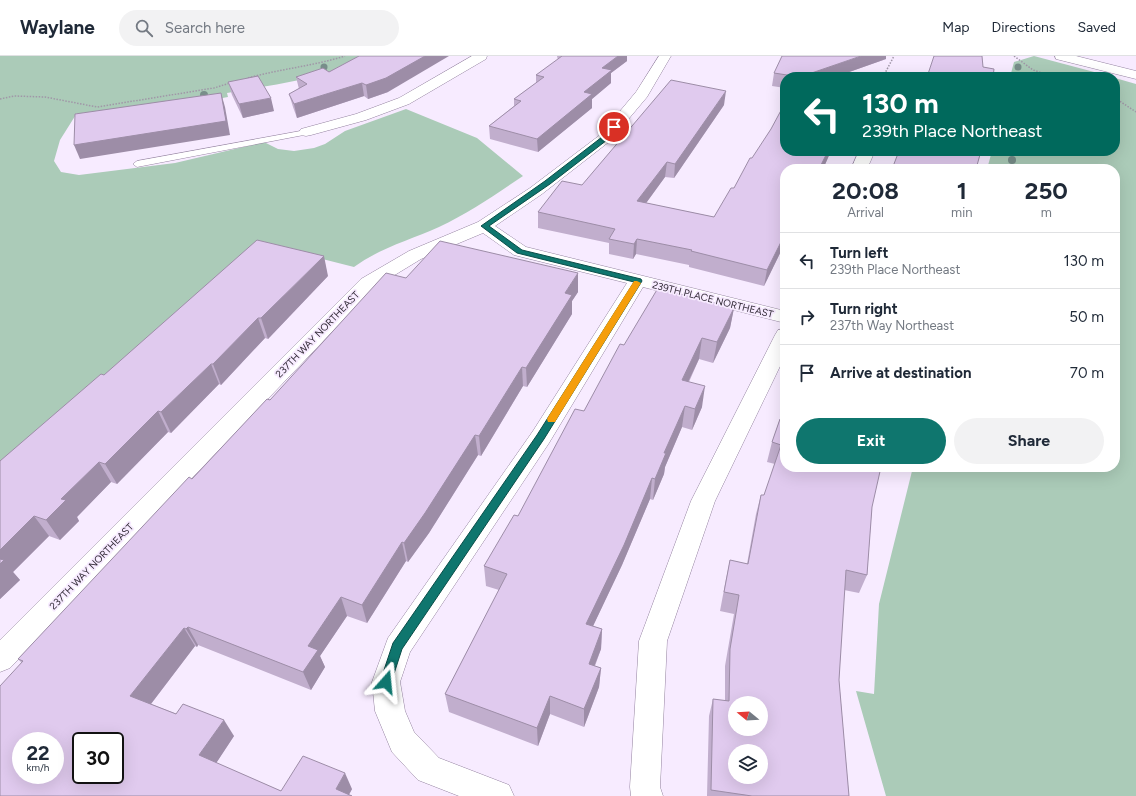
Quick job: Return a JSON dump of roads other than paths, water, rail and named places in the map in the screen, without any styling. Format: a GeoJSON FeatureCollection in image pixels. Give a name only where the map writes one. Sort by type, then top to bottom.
{"type":"FeatureCollection","features":[{"type":"Feature","properties":{"kind":"street"},"geometry":{"type":"LineString","coordinates":[[306,132],[361,117],[404,101],[481,56]]}},
{"type":"Feature","properties":{"kind":"street","name":"237TH WAY NORTHEAST"},"geometry":{"type":"LineString","coordinates":[[0,659],[368,282],[415,255],[484,226],[536,191],[605,138],[642,94],[665,56]]}},
{"type":"Feature","properties":{"kind":"street"},"geometry":{"type":"LineString","coordinates":[[1061,56],[1136,75]]}},
{"type":"Feature","properties":{"kind":"street","name":"239TH PLACE NORTHEAST"},"geometry":{"type":"LineString","coordinates":[[484,226],[520,251],[780,316]]}},
{"type":"Feature","properties":{"kind":"street"},"geometry":{"type":"LineString","coordinates":[[498,796],[429,769],[403,742],[390,711],[386,682],[398,647],[541,437],[638,281]]}},
{"type":"Feature","properties":{"kind":"street"},"geometry":{"type":"LineString","coordinates":[[646,796],[645,788],[653,641],[703,501],[780,345]]}},
{"type":"Feature","properties":{"kind":"lane"},"geometry":{"type":"LineString","coordinates":[[137,164],[306,132]]}}]}
